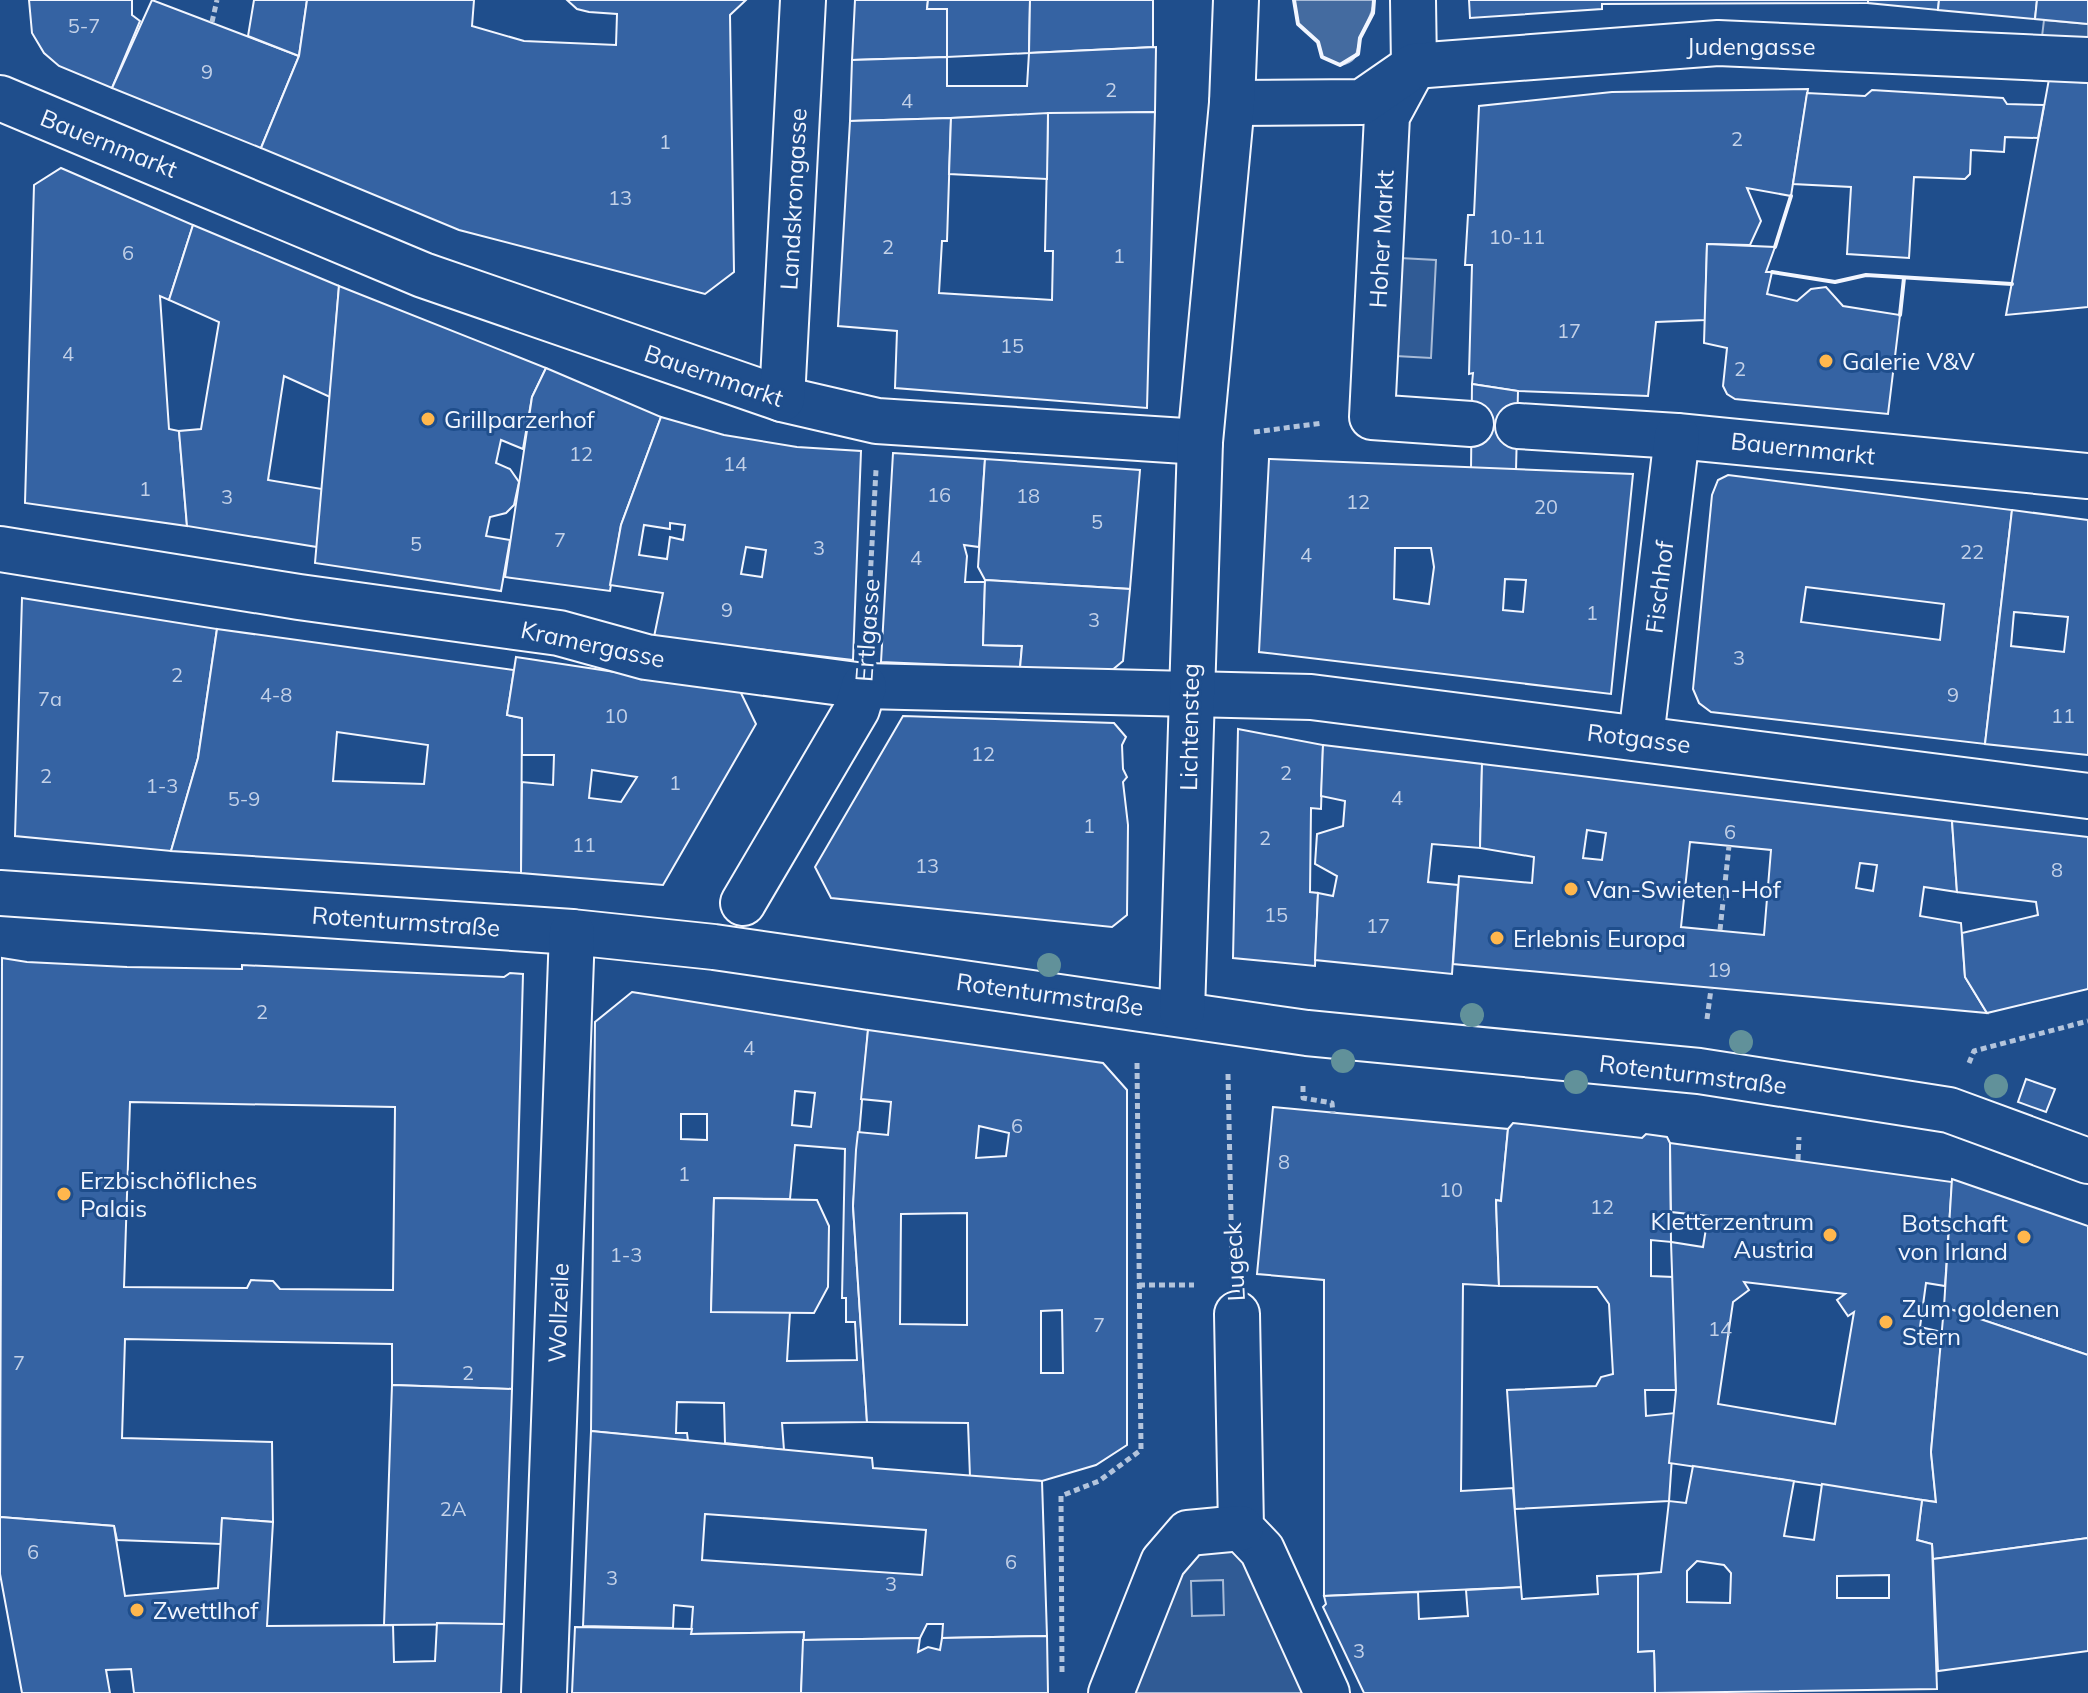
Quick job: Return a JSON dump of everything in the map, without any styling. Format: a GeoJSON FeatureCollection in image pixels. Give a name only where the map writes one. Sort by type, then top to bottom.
{"type":"FeatureCollection","features":[{"type":"Feature","properties":{"kind":"street","name":"Landskrongasse"},"geometry":{"type":"LineString","coordinates":[[782,399],[803,0]]}},
{"type":"Feature","properties":{"kind":"street"},"geometry":{"type":"LineString","coordinates":[[1200,442],[1232,103],[1236,0]]}},
{"type":"Feature","properties":{"kind":"street","name":"Hoher Markt"},"geometry":{"type":"LineString","coordinates":[[1372,417],[1387,116],[1414,66],[1413,0]]}},
{"type":"Feature","properties":{"kind":"street","name":"Judengasse"},"geometry":{"type":"LineString","coordinates":[[1414,66],[1718,43],[2088,60]]}},
{"type":"Feature","properties":{"kind":"street"},"geometry":{"type":"LineString","coordinates":[[1232,103],[1310,105],[1362,102],[1414,66]]}},
{"type":"Feature","properties":{"kind":"street","name":"Bauernmarkt"},"geometry":{"type":"LineString","coordinates":[[0,98],[423,275],[782,399],[877,421],[1200,442]]}},
{"type":"Feature","properties":{"kind":"street"},"geometry":{"type":"LineString","coordinates":[[1372,417],[1471,424]]}},
{"type":"Feature","properties":{"kind":"street","name":"Bauernmarkt"},"geometry":{"type":"LineString","coordinates":[[1518,426],[1677,436],[2088,476]]}},
{"type":"Feature","properties":{"kind":"street","name":"Fischhof"},"geometry":{"type":"LineString","coordinates":[[1641,738],[1677,436]]}},
{"type":"Feature","properties":{"kind":"street","name":"Lichtensteg"},"geometry":{"type":"LineString","coordinates":[[1182,1012],[1189,694],[1200,442]]}},
{"type":"Feature","properties":{"kind":"street","name":"Kramergasse"},"geometry":{"type":"LineString","coordinates":[[0,549],[299,597],[559,633],[646,657],[864,686],[1189,694]]}},
{"type":"Feature","properties":{"kind":"street","name":"Ertlgasse"},"geometry":{"type":"LineString","coordinates":[[743,903],[857,709],[864,686]]}},
{"type":"Feature","properties":{"kind":"street","name":"Rotgasse"},"geometry":{"type":"LineString","coordinates":[[1189,694],[1311,697],[2088,796]]}},
{"type":"Feature","properties":{"kind":"street","name":"Rotenturmstraße"},"geometry":{"type":"LineString","coordinates":[[0,893],[572,932],[714,947],[1182,1012],[1307,1033],[1699,1071],[1949,1110],[2088,1161]]}},
{"type":"Feature","properties":{"kind":"street","name":"Wollzeile"},"geometry":{"type":"LineString","coordinates":[[544,1693],[572,932]]}},
{"type":"Feature","properties":{"kind":"street","name":"Lugeck"},"geometry":{"type":"LineString","coordinates":[[1235,1300],[1241,1528]]}},
{"type":"Feature","properties":{"kind":"street"},"geometry":{"type":"LineString","coordinates":[[1111,1693],[1163,1562],[1188,1533],[1241,1528],[1262,1550],[1327,1693]]}},
{"type":"Feature","properties":{"kind":"path"},"geometry":{"type":"LineString","coordinates":[[212,22],[217,0]]}},
{"type":"Feature","properties":{"kind":"path"},"geometry":{"type":"LineString","coordinates":[[1200,442],[1372,417]]}},
{"type":"Feature","properties":{"kind":"path","name":"Ertlgasse"},"geometry":{"type":"LineString","coordinates":[[864,686],[877,421]]}},
{"type":"Feature","properties":{"kind":"path"},"geometry":{"type":"LineString","coordinates":[[1720,930],[1729,846]]}},
{"type":"Feature","properties":{"kind":"path"},"geometry":{"type":"LineString","coordinates":[[1062,1678],[1061,1496],[1099,1481],[1141,1450],[1137,1006]]}},
{"type":"Feature","properties":{"kind":"path","name":"Lugeck"},"geometry":{"type":"LineString","coordinates":[[1182,1012],[1230,1077],[1235,1300]]}},
{"type":"Feature","properties":{"kind":"path"},"geometry":{"type":"LineString","coordinates":[[1949,1110],[1974,1051],[2088,1021]]}},
{"type":"Feature","properties":{"kind":"path"},"geometry":{"type":"LineString","coordinates":[[1304,1075],[1303,1098],[1332,1103],[1333,1113]]}},
{"type":"Feature","properties":{"kind":"path"},"geometry":{"type":"LineString","coordinates":[[1139,1285],[1235,1300]]}},
{"type":"Feature","properties":{"kind":"shaded area"},"geometry":{"type":"Polygon","coordinates":[[[1294,0],[1374,0],[1354,59],[1340,65],[1322,57],[1318,42],[1298,24],[1294,0]]]}},
{"type":"Feature","properties":{"kind":"shaded area"},"geometry":{"type":"Polygon","coordinates":[[[2044,20],[2088,24],[2088,83],[2037,78],[2044,20]]]}},
{"type":"Feature","properties":{"kind":"shaded area"},"geometry":{"type":"Polygon","coordinates":[[[1400,258],[1436,260],[1431,358],[1396,356],[1400,258]]]}},
{"type":"Feature","properties":{"kind":"shaded area"},"geometry":{"type":"Polygon","coordinates":[[[1241,1528],[1326,1693],[1111,1693],[1163,1562],[1241,1528]],[[1223,1580],[1191,1581],[1192,1616],[1224,1615],[1223,1580]]]}},
{"type":"Feature","properties":{"kind":"building"},"geometry":{"type":"Polygon","coordinates":[[[29,0],[132,0],[132,15],[140,21],[112,88],[59,66],[44,53],[32,33],[29,0]]]}},
{"type":"Feature","properties":{"kind":"building"},"geometry":{"type":"Polygon","coordinates":[[[152,0],[299,56],[261,148],[112,88],[152,0]]]}},
{"type":"Feature","properties":{"kind":"building"},"geometry":{"type":"Polygon","coordinates":[[[254,0],[307,0],[299,56],[248,36],[254,0]]]}},
{"type":"Feature","properties":{"kind":"building"},"geometry":{"type":"Polygon","coordinates":[[[307,0],[474,0],[472,26],[524,41],[616,45],[617,14],[577,9],[567,0],[746,0],[730,15],[734,272],[705,294],[459,230],[261,148],[299,56],[307,0]]]}},
{"type":"Feature","properties":{"kind":"building"},"geometry":{"type":"Polygon","coordinates":[[[855,0],[928,0],[927,9],[947,9],[947,57],[852,60],[855,0]]]}},
{"type":"Feature","properties":{"kind":"building"},"geometry":{"type":"Polygon","coordinates":[[[928,0],[1030,0],[1029,53],[947,57],[947,9],[927,9],[928,0]]]}},
{"type":"Feature","properties":{"kind":"building"},"geometry":{"type":"Polygon","coordinates":[[[1030,0],[1153,0],[1153,47],[1029,53],[1030,0]]]}},
{"type":"Feature","properties":{"kind":"building"},"geometry":{"type":"Polygon","coordinates":[[[1469,0],[1868,0],[1868,3],[1602,4],[1602,9],[1470,18],[1469,0]]]}},
{"type":"Feature","properties":{"kind":"building"},"geometry":{"type":"Polygon","coordinates":[[[1868,0],[1939,0],[1938,10],[1868,3],[1868,0]]]}},
{"type":"Feature","properties":{"kind":"building"},"geometry":{"type":"Polygon","coordinates":[[[1939,0],[2037,0],[2035,19],[1938,10],[1939,0]]]}},
{"type":"Feature","properties":{"kind":"building"},"geometry":{"type":"Polygon","coordinates":[[[2037,0],[2088,0],[2088,24],[2035,19],[2037,0]]]}},
{"type":"Feature","properties":{"kind":"building"},"geometry":{"type":"Polygon","coordinates":[[[1156,47],[1155,112],[850,121],[852,60],[947,57],[947,86],[1027,86],[1029,53],[1156,47]]]}},
{"type":"Feature","properties":{"kind":"building"},"geometry":{"type":"Polygon","coordinates":[[[2049,79],[2088,83],[2088,307],[2006,315],[2049,79]]]}},
{"type":"Feature","properties":{"kind":"building"},"geometry":{"type":"Polygon","coordinates":[[[1808,89],[1791,196],[1747,188],[1761,221],[1750,245],[1707,244],[1705,320],[1656,322],[1648,396],[1518,391],[1472,384],[1473,373],[1469,374],[1472,265],[1465,265],[1468,215],[1474,215],[1479,106],[1612,92],[1808,89]]]}},
{"type":"Feature","properties":{"kind":"building"},"geometry":{"type":"Polygon","coordinates":[[[1872,90],[2003,98],[2007,104],[2044,105],[2038,138],[2005,137],[2004,152],[1971,150],[1970,174],[1965,179],[1914,177],[1909,258],[1847,254],[1851,187],[1793,184],[1807,93],[1865,96],[1872,90]]]}},
{"type":"Feature","properties":{"kind":"building"},"geometry":{"type":"Polygon","coordinates":[[[1155,112],[1147,408],[895,388],[897,331],[838,326],[850,121],[951,118],[947,241],[942,241],[939,293],[1052,300],[1053,251],[1045,251],[1048,113],[1155,112]]]}},
{"type":"Feature","properties":{"kind":"building"},"geometry":{"type":"Polygon","coordinates":[[[1048,113],[1047,179],[949,174],[951,118],[1048,113]]]}},
{"type":"Feature","properties":{"kind":"building"},"geometry":{"type":"Polygon","coordinates":[[[61,168],[193,225],[169,300],[160,296],[169,429],[179,431],[187,526],[25,503],[34,185],[61,168]]]}},
{"type":"Feature","properties":{"kind":"building"},"geometry":{"type":"Polygon","coordinates":[[[193,225],[339,286],[330,397],[284,376],[268,480],[322,489],[317,547],[187,526],[179,431],[201,429],[219,322],[169,300],[193,225]]]}},
{"type":"Feature","properties":{"kind":"building"},"geometry":{"type":"Polygon","coordinates":[[[1707,244],[1775,247],[1766,272],[1772,272],[1767,294],[1797,301],[1811,289],[1826,287],[1843,306],[1900,315],[1888,414],[1735,399],[1727,394],[1723,386],[1727,348],[1704,343],[1707,244]]]}},
{"type":"Feature","properties":{"kind":"building","name":"Grillparzerhof"},"geometry":{"type":"Polygon","coordinates":[[[339,286],[546,368],[532,397],[523,449],[501,440],[496,463],[510,469],[519,482],[514,505],[506,513],[490,517],[486,536],[510,540],[501,591],[315,563],[339,286]]]}},
{"type":"Feature","properties":{"kind":"building"},"geometry":{"type":"Polygon","coordinates":[[[546,368],[661,417],[621,525],[610,591],[505,577],[532,397],[546,368]]]}},
{"type":"Feature","properties":{"kind":"building"},"geometry":{"type":"Polygon","coordinates":[[[1472,384],[1518,391],[1516,470],[1471,469],[1472,384]]]}},
{"type":"Feature","properties":{"kind":"building"},"geometry":{"type":"Polygon","coordinates":[[[661,417],[724,435],[797,447],[861,451],[853,660],[654,637],[663,593],[610,585],[621,525],[661,417]],[[670,523],[670,529],[644,525],[639,555],[667,559],[670,537],[683,540],[685,525],[670,523]],[[746,547],[741,574],[762,577],[766,550],[746,547]]]}},
{"type":"Feature","properties":{"kind":"building"},"geometry":{"type":"Polygon","coordinates":[[[893,453],[985,459],[979,547],[964,545],[967,556],[965,582],[985,582],[983,645],[1022,646],[1020,668],[881,662],[893,453]]]}},
{"type":"Feature","properties":{"kind":"building"},"geometry":{"type":"Polygon","coordinates":[[[985,459],[1140,470],[1130,589],[985,580],[978,567],[985,459]]]}},
{"type":"Feature","properties":{"kind":"building"},"geometry":{"type":"Polygon","coordinates":[[[1269,459],[1633,474],[1611,694],[1259,652],[1269,459]],[[1395,548],[1394,599],[1429,604],[1434,567],[1431,548],[1395,548]],[[1505,579],[1503,610],[1523,612],[1526,580],[1505,579]]]}},
{"type":"Feature","properties":{"kind":"building"},"geometry":{"type":"Polygon","coordinates":[[[1728,475],[2012,510],[1985,744],[1711,712],[1699,703],[1693,689],[1712,495],[1718,480],[1728,475]],[[1806,587],[1801,622],[1940,640],[1944,604],[1806,587]]]}},
{"type":"Feature","properties":{"kind":"building"},"geometry":{"type":"Polygon","coordinates":[[[2012,510],[2088,520],[2088,755],[1985,744],[2012,510]],[[2014,612],[2011,646],[2064,652],[2068,617],[2014,612]]]}},
{"type":"Feature","properties":{"kind":"building"},"geometry":{"type":"Polygon","coordinates":[[[985,580],[1130,589],[1123,661],[1111,671],[1020,668],[1022,646],[983,645],[985,580]]]}},
{"type":"Feature","properties":{"kind":"building"},"geometry":{"type":"Polygon","coordinates":[[[22,598],[217,629],[198,758],[171,851],[15,836],[22,598]]]}},
{"type":"Feature","properties":{"kind":"building"},"geometry":{"type":"Polygon","coordinates":[[[217,629],[514,670],[507,715],[522,718],[521,873],[171,851],[198,758],[217,629]],[[337,732],[333,781],[424,784],[428,745],[337,732]]]}},
{"type":"Feature","properties":{"kind":"building"},"geometry":{"type":"Polygon","coordinates":[[[516,657],[740,691],[756,724],[663,885],[521,873],[522,782],[553,785],[554,755],[522,755],[522,718],[507,715],[516,657]],[[592,770],[589,798],[621,802],[637,777],[592,770]]]}},
{"type":"Feature","properties":{"kind":"building"},"geometry":{"type":"Polygon","coordinates":[[[903,716],[1114,723],[1126,737],[1122,745],[1123,769],[1127,777],[1123,782],[1128,825],[1127,915],[1112,927],[831,898],[815,867],[903,716]]]}},
{"type":"Feature","properties":{"kind":"building"},"geometry":{"type":"Polygon","coordinates":[[[1238,729],[1323,745],[1321,809],[1311,808],[1310,892],[1318,893],[1315,966],[1233,958],[1238,729]]]}},
{"type":"Feature","properties":{"kind":"building"},"geometry":{"type":"Polygon","coordinates":[[[1323,745],[1482,764],[1480,848],[1432,844],[1428,882],[1458,885],[1452,974],[1315,960],[1318,893],[1333,896],[1337,876],[1315,864],[1317,834],[1343,826],[1345,801],[1321,796],[1323,745]]]}},
{"type":"Feature","properties":{"kind":"building","name":"Van-Swieten-Hof"},"geometry":{"type":"Polygon","coordinates":[[[1482,764],[1952,821],[1957,892],[1924,887],[1920,916],[1961,923],[1965,977],[1987,1013],[1453,964],[1459,876],[1532,883],[1534,857],[1480,848],[1482,764]],[[1587,830],[1583,858],[1602,860],[1606,833],[1587,830]],[[1690,842],[1681,927],[1764,935],[1771,850],[1690,842]],[[1860,863],[1856,888],[1873,891],[1877,865],[1860,863]]]}},
{"type":"Feature","properties":{"kind":"building"},"geometry":{"type":"Polygon","coordinates":[[[1952,821],[2088,837],[2088,989],[1987,1013],[1965,977],[1962,933],[2038,915],[2036,902],[1957,892],[1952,821]]]}},
{"type":"Feature","properties":{"kind":"building","name":"Erzbischöfliches Palais"},"geometry":{"type":"Polygon","coordinates":[[[2,958],[127,967],[242,969],[242,965],[504,977],[510,973],[523,974],[512,1389],[392,1385],[392,1344],[125,1339],[122,1438],[272,1442],[273,1522],[222,1518],[221,1544],[117,1540],[114,1526],[0,1517],[2,958]],[[130,1102],[124,1287],[247,1288],[251,1280],[273,1281],[280,1289],[393,1290],[395,1107],[130,1102]]]}},
{"type":"Feature","properties":{"kind":"building"},"geometry":{"type":"Polygon","coordinates":[[[632,992],[868,1030],[853,1206],[867,1422],[782,1423],[784,1450],[725,1443],[724,1403],[677,1402],[676,1433],[687,1433],[688,1441],[591,1431],[595,1022],[632,992]],[[795,1091],[792,1125],[811,1127],[815,1093],[795,1091]],[[681,1114],[681,1139],[707,1140],[707,1114],[681,1114]],[[795,1145],[790,1199],[714,1198],[711,1312],[790,1312],[787,1361],[857,1360],[855,1322],[846,1322],[846,1298],[842,1298],[845,1149],[795,1145]]]}},
{"type":"Feature","properties":{"kind":"building"},"geometry":{"type":"Polygon","coordinates":[[[868,1030],[1103,1063],[1127,1090],[1127,1445],[1096,1465],[1042,1481],[970,1477],[968,1423],[867,1422],[853,1206],[856,1150],[858,1132],[888,1135],[891,1102],[861,1099],[868,1030]],[[979,1126],[976,1158],[1006,1156],[1009,1133],[979,1126]],[[967,1213],[901,1214],[900,1324],[967,1325],[967,1213]],[[1062,1310],[1041,1311],[1041,1373],[1063,1373],[1062,1310]]]}},
{"type":"Feature","properties":{"kind":"building"},"geometry":{"type":"Polygon","coordinates":[[[2026,1079],[2055,1089],[2046,1112],[2018,1102],[2026,1079]]]}},
{"type":"Feature","properties":{"kind":"building"},"geometry":{"type":"Polygon","coordinates":[[[1273,1107],[1508,1129],[1501,1201],[1496,1200],[1499,1286],[1463,1284],[1461,1491],[1513,1488],[1521,1587],[1324,1596],[1324,1280],[1257,1274],[1273,1107]]]}},
{"type":"Feature","properties":{"kind":"building"},"geometry":{"type":"Polygon","coordinates":[[[1513,1123],[1642,1138],[1646,1134],[1667,1137],[1670,1143],[1671,1242],[1651,1240],[1651,1276],[1673,1277],[1676,1390],[1645,1390],[1646,1416],[1675,1413],[1669,1501],[1515,1509],[1507,1390],[1596,1386],[1601,1377],[1613,1374],[1609,1304],[1597,1287],[1499,1286],[1496,1200],[1501,1201],[1508,1129],[1513,1123]]]}},
{"type":"Feature","properties":{"kind":"building","name":"Zum goldenen Stern"},"geometry":{"type":"Polygon","coordinates":[[[1670,1143],[1952,1182],[1945,1286],[1926,1283],[1920,1327],[1942,1332],[1931,1452],[1936,1502],[1669,1463],[1676,1390],[1671,1242],[1703,1247],[1708,1216],[1671,1212],[1670,1143]],[[1744,1282],[1749,1290],[1733,1302],[1718,1404],[1835,1424],[1854,1312],[1848,1316],[1837,1300],[1845,1294],[1744,1282]]]}},
{"type":"Feature","properties":{"kind":"building"},"geometry":{"type":"Polygon","coordinates":[[[1952,1179],[2088,1226],[2088,1355],[1944,1307],[1952,1179]]]}},
{"type":"Feature","properties":{"kind":"building"},"geometry":{"type":"Polygon","coordinates":[[[714,1198],[817,1200],[829,1226],[828,1287],[814,1313],[711,1312],[714,1198]]]}},
{"type":"Feature","properties":{"kind":"building"},"geometry":{"type":"Polygon","coordinates":[[[1944,1307],[2088,1355],[2088,1538],[1933,1559],[1932,1544],[1917,1540],[1922,1500],[1936,1502],[1931,1452],[1944,1307]]]}},
{"type":"Feature","properties":{"kind":"building"},"geometry":{"type":"Polygon","coordinates":[[[392,1385],[512,1389],[504,1624],[384,1625],[392,1385]]]}},
{"type":"Feature","properties":{"kind":"building"},"geometry":{"type":"Polygon","coordinates":[[[591,1431],[872,1458],[873,1468],[1042,1481],[1047,1636],[942,1638],[943,1624],[927,1624],[920,1638],[803,1640],[804,1632],[691,1634],[693,1607],[674,1605],[673,1628],[583,1626],[591,1431]],[[705,1514],[702,1560],[922,1575],[926,1530],[705,1514]]]}},
{"type":"Feature","properties":{"kind":"building"},"geometry":{"type":"Polygon","coordinates":[[[1693,1466],[1794,1481],[1784,1536],[1814,1540],[1822,1484],[1922,1500],[1917,1540],[1932,1544],[1937,1689],[1655,1693],[1654,1651],[1638,1652],[1638,1574],[1661,1572],[1669,1501],[1686,1503],[1693,1466]],[[1697,1561],[1687,1571],[1687,1602],[1730,1603],[1731,1573],[1724,1565],[1697,1561]],[[1889,1575],[1837,1576],[1837,1598],[1889,1598],[1889,1575]]]}},
{"type":"Feature","properties":{"kind":"building","name":"Zwettlhof"},"geometry":{"type":"Polygon","coordinates":[[[0,1517],[114,1526],[125,1596],[218,1588],[222,1518],[273,1522],[267,1626],[393,1625],[394,1662],[435,1661],[437,1623],[504,1624],[501,1693],[134,1693],[131,1669],[106,1670],[110,1693],[22,1693],[0,1574],[0,1517]]]}},
{"type":"Feature","properties":{"kind":"building"},"geometry":{"type":"Polygon","coordinates":[[[2088,1538],[2088,1651],[1938,1671],[1933,1559],[2088,1538]]]}},
{"type":"Feature","properties":{"kind":"building"},"geometry":{"type":"Polygon","coordinates":[[[1638,1574],[1638,1652],[1654,1651],[1655,1693],[1364,1693],[1323,1607],[1326,1604],[1324,1596],[1418,1592],[1419,1619],[1468,1616],[1466,1590],[1521,1587],[1522,1599],[1598,1594],[1597,1576],[1638,1574]]]}},
{"type":"Feature","properties":{"kind":"building"},"geometry":{"type":"Polygon","coordinates":[[[575,1627],[692,1629],[691,1634],[804,1632],[801,1693],[572,1693],[575,1627]]]}},
{"type":"Feature","properties":{"kind":"building"},"geometry":{"type":"Polygon","coordinates":[[[1047,1636],[1048,1693],[801,1693],[803,1640],[920,1638],[918,1652],[928,1647],[940,1650],[942,1638],[1047,1636]]]}},
{"type":"Feature","properties":{"kind":"wall"},"geometry":{"type":"LineString","coordinates":[[1294,0],[1298,24],[1318,42],[1322,57],[1340,65],[1358,54],[1360,38],[1373,13],[1374,0]]}},
{"type":"Feature","properties":{"kind":"wall"},"geometry":{"type":"LineString","coordinates":[[1775,247],[1791,196]]}},
{"type":"Feature","properties":{"kind":"wall"},"geometry":{"type":"LineString","coordinates":[[1772,272],[1835,282],[1866,275],[2012,284]]}},
{"type":"Feature","properties":{"kind":"wall"},"geometry":{"type":"LineString","coordinates":[[1900,315],[1904,278]]}},
{"type":"Feature","properties":{"kind":"place","name":"Galerie V&V"},"geometry":{"type":"Point","coordinates":[1826,361]}},
{"type":"Feature","properties":{"kind":"place","name":"Grillparzerhof"},"geometry":{"type":"Point","coordinates":[428,419]}},
{"type":"Feature","properties":{"kind":"place","name":"Van-Swieten-Hof"},"geometry":{"type":"Point","coordinates":[1571,889]}},
{"type":"Feature","properties":{"kind":"place","name":"Erlebnis Europa"},"geometry":{"type":"Point","coordinates":[1497,938]}},
{"type":"Feature","properties":{"kind":"place","name":"Erzbischöfliches Palais"},"geometry":{"type":"Point","coordinates":[64,1194]}},
{"type":"Feature","properties":{"kind":"place","name":"Kletterzentrum Austria"},"geometry":{"type":"Point","coordinates":[1830,1235]}},
{"type":"Feature","properties":{"kind":"place","name":"Botschaft von Irland"},"geometry":{"type":"Point","coordinates":[2024,1237]}},
{"type":"Feature","properties":{"kind":"place","name":"Zum goldenen Stern"},"geometry":{"type":"Point","coordinates":[1886,1322]}},
{"type":"Feature","properties":{"kind":"place","name":"Zwettlhof"},"geometry":{"type":"Point","coordinates":[137,1610]}}]}
